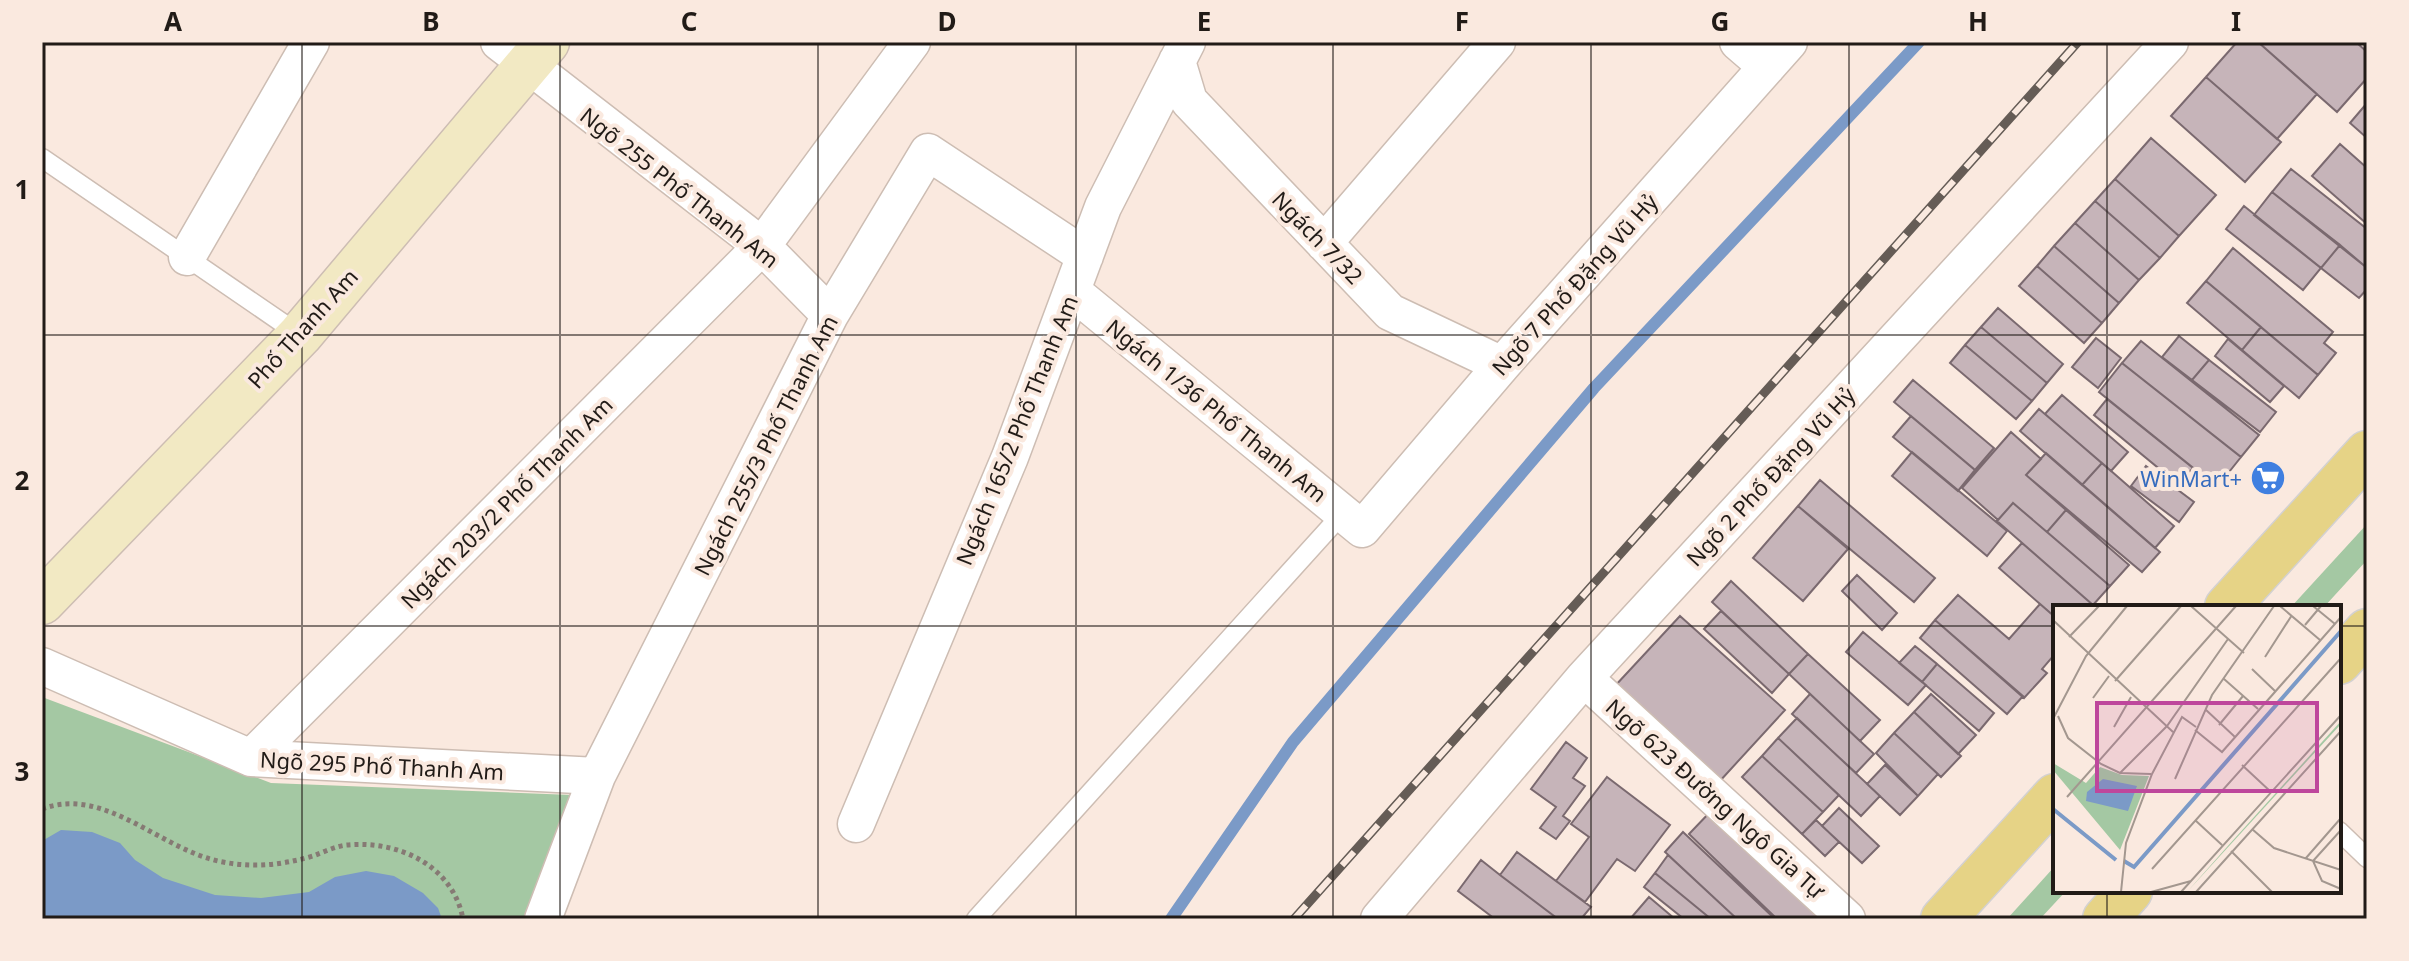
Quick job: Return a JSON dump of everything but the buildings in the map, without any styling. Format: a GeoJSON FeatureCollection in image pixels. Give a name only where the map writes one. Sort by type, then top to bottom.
{"type":"FeatureCollection","features":[{"type":"Feature","properties":{"kind":"main road"},"geometry":{"type":"LineString","coordinates":[[2229,605],[2367,453]]}},
{"type":"Feature","properties":{"kind":"main road"},"geometry":{"type":"LineString","coordinates":[[2341,660],[2367,631]]}},
{"type":"Feature","properties":{"kind":"main road"},"geometry":{"type":"LineString","coordinates":[[1943,919],[2053,798]]}},
{"type":"Feature","properties":{"kind":"main road"},"geometry":{"type":"LineString","coordinates":[[2105,919],[2128,893]]}},
{"type":"Feature","properties":{"kind":"street"},"geometry":{"type":"LineString","coordinates":[[187,257],[311,42]]}},
{"type":"Feature","properties":{"kind":"street","name":"Ngách 203/2 Phố Thanh Am"},"geometry":{"type":"LineString","coordinates":[[251,758],[762,246],[912,42]]}},
{"type":"Feature","properties":{"kind":"street"},"geometry":{"type":"LineString","coordinates":[[1324,243],[1497,42]]}},
{"type":"Feature","properties":{"kind":"street"},"geometry":{"type":"LineString","coordinates":[[1738,42],[1778,54]]}},
{"type":"Feature","properties":{"kind":"street","name":"Ngõ 2 Phố Đặng Vũ Hỷ"},"geometry":{"type":"LineString","coordinates":[[1379,919],[1584,678],[2170,42]]}},
{"type":"Feature","properties":{"kind":"street","name":"Ngõ 255 Phố Thanh Am"},"geometry":{"type":"LineString","coordinates":[[524,50],[762,246],[830,315]]}},
{"type":"Feature","properties":{"kind":"street","name":"Phố Thanh Am"},"geometry":{"type":"LineString","coordinates":[[42,602],[300,335],[524,50]]}},
{"type":"Feature","properties":{"kind":"street","name":"Ngách 7/32"},"geometry":{"type":"LineString","coordinates":[[1182,52],[1189,101],[1390,312],[1502,365]]}},
{"type":"Feature","properties":{"kind":"street","name":"Ngách 165/2 Phố Thanh Am"},"geometry":{"type":"LineString","coordinates":[[856,824],[1010,457],[1103,207],[1182,52]]}},
{"type":"Feature","properties":{"kind":"street","name":"Ngõ 7 Phố Đặng Vũ Hỷ"},"geometry":{"type":"LineString","coordinates":[[1352,521],[1502,365],[1778,54]]}},
{"type":"Feature","properties":{"kind":"street","name":"Ngách 255/3 Phố Thanh Am"},"geometry":{"type":"LineString","coordinates":[[543,919],[597,776],[830,315],[928,152],[1085,256]]}},
{"type":"Feature","properties":{"kind":"street","name":"Ngách 1/36 Phố Thanh Am"},"geometry":{"type":"LineString","coordinates":[[1072,291],[1352,521]]}},
{"type":"Feature","properties":{"kind":"street","name":"Ngõ 295 Phố Thanh Am"},"geometry":{"type":"LineString","coordinates":[[42,666],[251,758],[597,776]]}},
{"type":"Feature","properties":{"kind":"street","name":"Ngõ 623 Đường Ngô Gia Tự"},"geometry":{"type":"LineString","coordinates":[[1584,678],[1847,919]]}},
{"type":"Feature","properties":{"kind":"lane"},"geometry":{"type":"LineString","coordinates":[[42,158],[300,335]]}},
{"type":"Feature","properties":{"kind":"lane"},"geometry":{"type":"LineString","coordinates":[[976,919],[1352,521]]}},
{"type":"Feature","properties":{"kind":"lane"},"geometry":{"type":"LineString","coordinates":[[2341,833],[2367,858]]}},
{"type":"Feature","properties":{"kind":"path"},"geometry":{"type":"LineString","coordinates":[[42,809],[54,804],[84,804],[112,812],[192,855],[260,867],[289,862],[344,845],[370,844],[400,851],[426,862],[447,880],[460,903],[463,919]]}},
{"type":"Feature","properties":{"kind":"green space"},"geometry":{"type":"Polygon","coordinates":[[[2367,524],[2367,560],[2326,605],[2293,605],[2367,524]]]}},
{"type":"Feature","properties":{"kind":"green space"},"geometry":{"type":"Polygon","coordinates":[[[42,697],[271,783],[572,795],[523,919],[42,919],[42,697]]]}},
{"type":"Feature","properties":{"kind":"green space"},"geometry":{"type":"Polygon","coordinates":[[[2053,868],[2053,893],[2064,893],[2040,919],[2007,919],[2053,868]]]}},
{"type":"Feature","properties":{"kind":"water"},"geometry":{"type":"Polygon","coordinates":[[[61,830],[92,832],[120,843],[135,860],[163,878],[215,895],[261,898],[309,892],[335,877],[366,871],[394,876],[423,893],[438,908],[442,919],[42,919],[42,841],[61,830]]]}},
{"type":"Feature","properties":{"kind":"waterway"},"geometry":{"type":"LineString","coordinates":[[1171,919],[1293,742],[1594,388],[1919,42]]}},
{"type":"Feature","properties":{"kind":"railway"},"geometry":{"type":"LineString","coordinates":[[1294,919],[2078,42]]}},
{"type":"Feature","properties":{"kind":"place","name":"WinMart+"},"geometry":{"type":"Point","coordinates":[2268,478]}}]}
